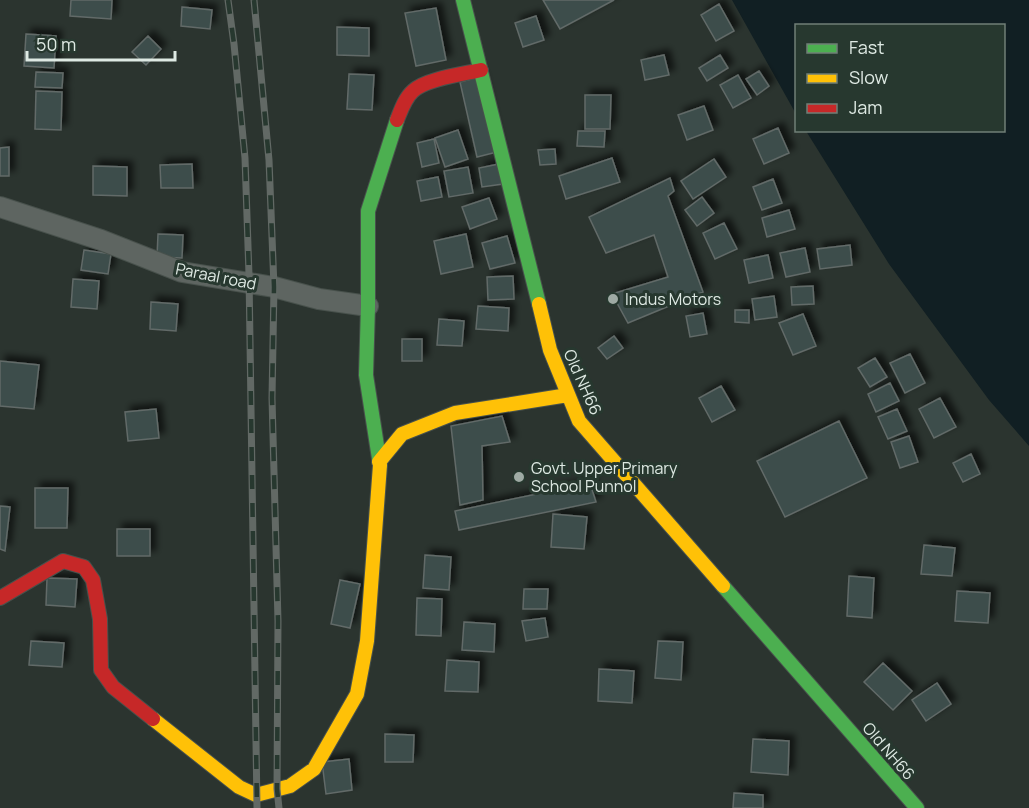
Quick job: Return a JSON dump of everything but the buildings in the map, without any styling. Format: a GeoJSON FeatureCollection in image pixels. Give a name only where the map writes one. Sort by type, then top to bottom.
{"type":"FeatureCollection","features":[{"type":"Feature","properties":{"kind":"main road","name":"Old NH66"},"geometry":{"type":"LineString","coordinates":[[463,0],[550,350],[579,421],[917,808]]}},
{"type":"Feature","properties":{"kind":"main road"},"geometry":{"type":"LineString","coordinates":[[0,598],[63,561],[84,567],[93,580],[100,619],[101,670],[113,687],[239,787],[256,795],[290,786],[315,769],[357,694],[367,641],[380,468],[366,375],[368,211],[401,109],[412,91],[424,83],[481,70]]}},
{"type":"Feature","properties":{"kind":"main road"},"geometry":{"type":"LineString","coordinates":[[379,462],[402,434],[455,413],[568,395]]}},
{"type":"Feature","properties":{"kind":"street","name":"Paraal road"},"geometry":{"type":"LineString","coordinates":[[0,207],[101,240],[182,272],[274,287],[319,300],[368,306]]}},
{"type":"Feature","properties":{"kind":"shaded area"},"geometry":{"type":"Polygon","coordinates":[[[732,0],[1029,0],[1029,446],[989,400],[889,264],[807,132],[1005,132],[1005,24],[795,24],[795,112],[732,0]]]}},
{"type":"Feature","properties":{"kind":"railway"},"geometry":{"type":"LineString","coordinates":[[228,0],[245,158],[249,275],[257,808]]}},
{"type":"Feature","properties":{"kind":"railway"},"geometry":{"type":"LineString","coordinates":[[254,0],[269,160],[274,287],[272,398],[278,621],[277,789],[279,808]]}},
{"type":"Feature","properties":{"kind":"traffic: fast"},"geometry":{"type":"LineString","coordinates":[[463,0],[539,304]]}},
{"type":"Feature","properties":{"kind":"traffic: fast"},"geometry":{"type":"LineString","coordinates":[[380,465],[366,375],[368,211],[397,120]]}},
{"type":"Feature","properties":{"kind":"traffic: fast"},"geometry":{"type":"LineString","coordinates":[[723,586],[917,808]]}},
{"type":"Feature","properties":{"kind":"traffic: slow"},"geometry":{"type":"LineString","coordinates":[[539,304],[550,350],[579,421],[723,586]]}},
{"type":"Feature","properties":{"kind":"traffic: slow"},"geometry":{"type":"LineString","coordinates":[[379,462],[402,434],[455,413],[568,395]]}},
{"type":"Feature","properties":{"kind":"traffic: slow"},"geometry":{"type":"LineString","coordinates":[[153,719],[239,787],[256,795],[290,786],[314,769],[357,694],[367,641],[380,465]]}},
{"type":"Feature","properties":{"kind":"traffic: jam"},"geometry":{"type":"LineString","coordinates":[[397,120],[408,97],[419,87],[435,80],[481,70]]}},
{"type":"Feature","properties":{"kind":"traffic: jam"},"geometry":{"type":"LineString","coordinates":[[0,598],[63,561],[84,567],[93,580],[100,619],[101,670],[113,687],[153,719]]}},
{"type":"Feature","properties":{"kind":"place","name":"Indus Motors"},"geometry":{"type":"Point","coordinates":[613,299]}},
{"type":"Feature","properties":{"kind":"place","name":"Govt. Upper Primary School Punnol"},"geometry":{"type":"Point","coordinates":[519,477]}}]}
